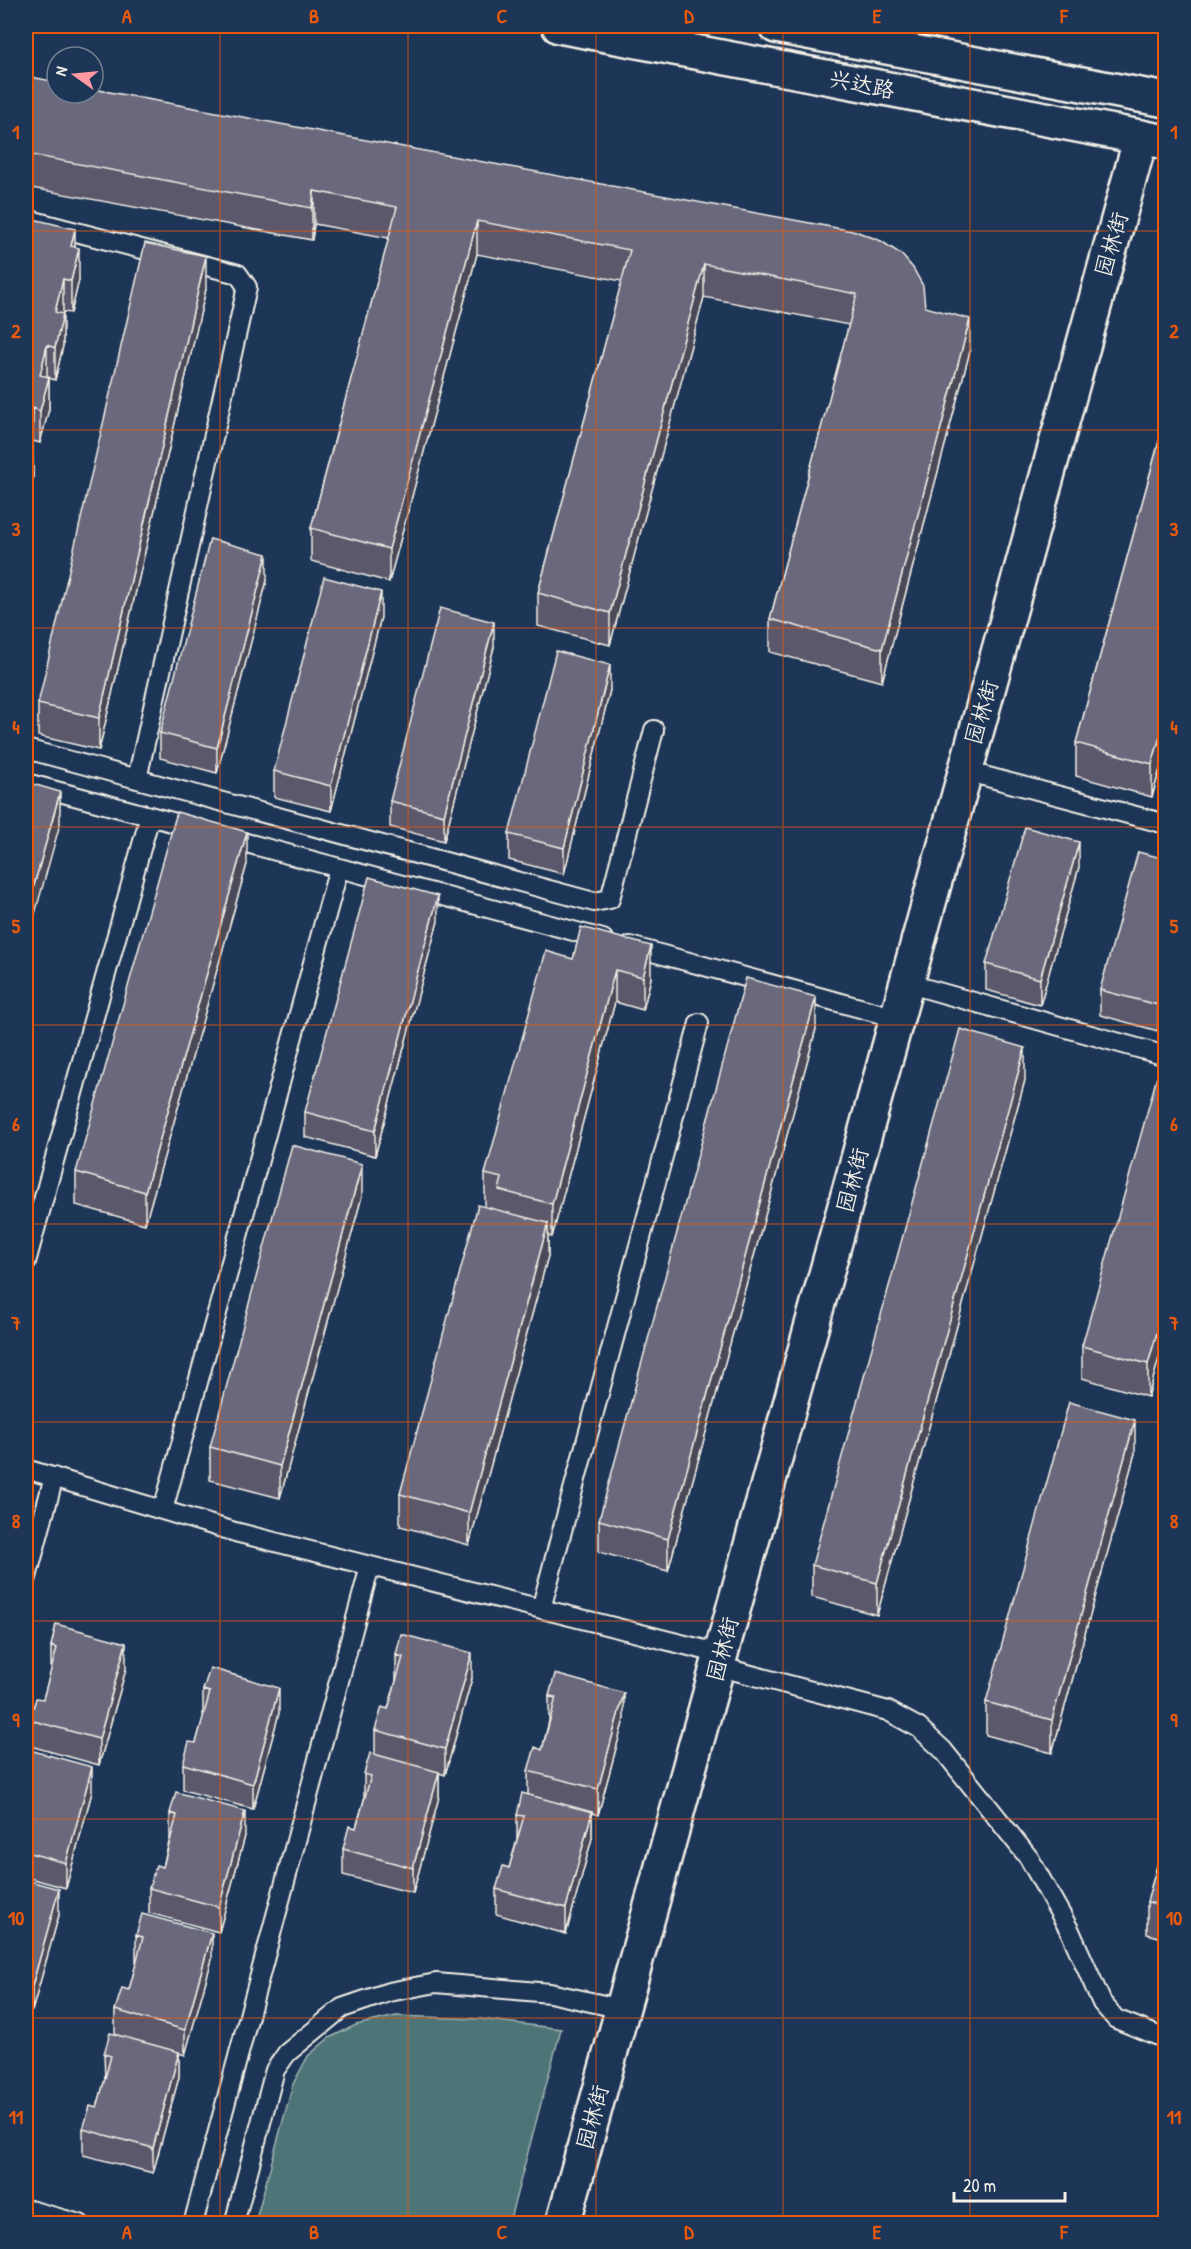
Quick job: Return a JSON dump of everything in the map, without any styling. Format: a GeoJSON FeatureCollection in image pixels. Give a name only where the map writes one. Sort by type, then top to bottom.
{"type":"FeatureCollection","features":[{"type":"Feature","properties":{"kind":"street","name":"兴达路"},"geometry":{"type":"LineString","coordinates":[[559,26],[1153,140]]}},
{"type":"Feature","properties":{"kind":"street","name":"兴达路"},"geometry":{"type":"LineString","coordinates":[[776,26],[1166,100]]}},
{"type":"Feature","properties":{"kind":"street","name":"园林街"},"geometry":{"type":"LineString","coordinates":[[563,2223],[965,771],[1153,140]]}},
{"type":"Feature","properties":{"kind":"lane"},"geometry":{"type":"LineString","coordinates":[[26,219],[238,274],[247,287],[137,779]]}},
{"type":"Feature","properties":{"kind":"lane"},"geometry":{"type":"LineString","coordinates":[[26,749],[594,902],[610,898],[654,730]]}},
{"type":"Feature","properties":{"kind":"lane"},"geometry":{"type":"LineString","coordinates":[[965,771],[1166,824]]}},
{"type":"Feature","properties":{"kind":"lane"},"geometry":{"type":"LineString","coordinates":[[26,783],[897,1018]]}},
{"type":"Feature","properties":{"kind":"lane"},"geometry":{"type":"LineString","coordinates":[[26,1262],[150,816]]}},
{"type":"Feature","properties":{"kind":"lane"},"geometry":{"type":"LineString","coordinates":[[163,1510],[339,868]]}},
{"type":"Feature","properties":{"kind":"lane"},"geometry":{"type":"LineString","coordinates":[[906,983],[1166,1056]]}},
{"type":"Feature","properties":{"kind":"lane"},"geometry":{"type":"LineString","coordinates":[[541,1609],[699,1023]]}},
{"type":"Feature","properties":{"kind":"lane"},"geometry":{"type":"LineString","coordinates":[[26,1469],[235,1532],[541,1609],[888,1711],[919,1728],[943,1750],[1029,1858],[1070,1930],[1102,2003],[1116,2019],[1166,2039]]}},
{"type":"Feature","properties":{"kind":"lane"},"geometry":{"type":"LineString","coordinates":[[26,1581],[54,1477]]}},
{"type":"Feature","properties":{"kind":"lane"},"geometry":{"type":"LineString","coordinates":[[193,2223],[370,1566]]}},
{"type":"Feature","properties":{"kind":"lane"},"geometry":{"type":"LineString","coordinates":[[234,2223],[275,2070],[287,2053],[342,2008],[389,1992],[436,1983],[550,1993],[622,2008]]}},
{"type":"Feature","properties":{"kind":"lane"},"geometry":{"type":"LineString","coordinates":[[26,2209],[80,2223]]}},
{"type":"Feature","properties":{"kind":"green space"},"geometry":{"type":"Polygon","coordinates":[[[396,2016],[481,2019],[561,2029],[509,2223],[255,2223],[293,2084],[308,2056],[329,2038],[356,2025],[396,2016]]]}},
{"type":"Feature","properties":{"kind":"building"},"geometry":{"type":"Polygon","coordinates":[[[26,76],[45,80],[45,105],[105,105],[105,91],[858,232],[881,241],[901,254],[913,268],[923,286],[925,307],[970,319],[882,649],[770,619],[857,294],[704,264],[610,613],[538,593],[630,250],[477,221],[389,549],[311,528],[397,207],[314,191],[312,208],[26,154],[26,76]]]}},
{"type":"Feature","properties":{"kind":"building"},"geometry":{"type":"Polygon","coordinates":[[[33,219],[75,229],[71,246],[79,248],[71,281],[63,279],[55,312],[63,314],[55,348],[47,345],[40,375],[49,377],[40,411],[33,408],[26,440],[26,237],[29,238],[33,219]]]}},
{"type":"Feature","properties":{"kind":"building"},"geometry":{"type":"Polygon","coordinates":[[[145,243],[206,256],[99,718],[38,704],[145,243]]]}},
{"type":"Feature","properties":{"kind":"building"},"geometry":{"type":"Polygon","coordinates":[[[1166,416],[1166,716],[1152,764],[1076,743],[1166,416]]]}},
{"type":"Feature","properties":{"kind":"building"},"geometry":{"type":"Polygon","coordinates":[[[26,444],[33,446],[26,478],[26,444]]]}},
{"type":"Feature","properties":{"kind":"building"},"geometry":{"type":"Polygon","coordinates":[[[210,539],[267,554],[217,748],[160,733],[210,539]]]}},
{"type":"Feature","properties":{"kind":"building"},"geometry":{"type":"Polygon","coordinates":[[[324,577],[381,592],[331,786],[274,771],[324,577]]]}},
{"type":"Feature","properties":{"kind":"building"},"geometry":{"type":"Polygon","coordinates":[[[440,608],[494,622],[444,815],[390,801],[440,608]]]}},
{"type":"Feature","properties":{"kind":"building"},"geometry":{"type":"Polygon","coordinates":[[[556,651],[610,665],[564,848],[509,834],[556,651]]]}},
{"type":"Feature","properties":{"kind":"building"},"geometry":{"type":"Polygon","coordinates":[[[26,782],[60,792],[26,914],[26,782]]]}},
{"type":"Feature","properties":{"kind":"building"},"geometry":{"type":"Polygon","coordinates":[[[177,812],[247,832],[145,1192],[76,1172],[177,812]]]}},
{"type":"Feature","properties":{"kind":"building"},"geometry":{"type":"Polygon","coordinates":[[[1025,827],[1079,842],[1040,979],[986,964],[1025,827]]]}},
{"type":"Feature","properties":{"kind":"building"},"geometry":{"type":"Polygon","coordinates":[[[1138,852],[1166,859],[1166,977],[1158,1005],[1100,990],[1138,852]]]}},
{"type":"Feature","properties":{"kind":"building"},"geometry":{"type":"Polygon","coordinates":[[[369,877],[438,896],[375,1131],[305,1112],[369,877]]]}},
{"type":"Feature","properties":{"kind":"building"},"geometry":{"type":"Polygon","coordinates":[[[581,927],[651,946],[643,977],[615,970],[552,1204],[499,1190],[502,1178],[485,1174],[546,951],[573,959],[581,927]]]}},
{"type":"Feature","properties":{"kind":"building"},"geometry":{"type":"Polygon","coordinates":[[[746,978],[816,997],[668,1539],[599,1520],[746,978]]]}},
{"type":"Feature","properties":{"kind":"building"},"geometry":{"type":"Polygon","coordinates":[[[960,1029],[1025,1048],[877,1583],[812,1565],[960,1029]]]}},
{"type":"Feature","properties":{"kind":"building"},"geometry":{"type":"Polygon","coordinates":[[[1157,1077],[1166,1080],[1166,1301],[1148,1364],[1082,1346],[1157,1077]]]}},
{"type":"Feature","properties":{"kind":"building"},"geometry":{"type":"Polygon","coordinates":[[[292,1145],[362,1164],[280,1466],[210,1447],[292,1145]]]}},
{"type":"Feature","properties":{"kind":"building"},"geometry":{"type":"Polygon","coordinates":[[[478,1205],[548,1223],[469,1513],[400,1494],[478,1205]]]}},
{"type":"Feature","properties":{"kind":"building"},"geometry":{"type":"Polygon","coordinates":[[[1069,1402],[1135,1420],[1052,1720],[986,1702],[1069,1402]]]}},
{"type":"Feature","properties":{"kind":"building"},"geometry":{"type":"Polygon","coordinates":[[[56,1624],[126,1643],[99,1739],[30,1720],[36,1698],[43,1699],[57,1648],[51,1646],[56,1624]]]}},
{"type":"Feature","properties":{"kind":"building"},"geometry":{"type":"Polygon","coordinates":[[[401,1634],[472,1653],[445,1749],[375,1730],[382,1707],[388,1709],[403,1657],[396,1655],[401,1634]]]}},
{"type":"Feature","properties":{"kind":"building"},"geometry":{"type":"Polygon","coordinates":[[[210,1668],[279,1688],[253,1784],[183,1764],[189,1742],[196,1743],[210,1692],[203,1690],[210,1668]]]}},
{"type":"Feature","properties":{"kind":"building"},"geometry":{"type":"Polygon","coordinates":[[[555,1674],[624,1693],[598,1789],[528,1771],[535,1747],[542,1750],[556,1697],[549,1696],[555,1674]]]}},
{"type":"Feature","properties":{"kind":"building"},"geometry":{"type":"Polygon","coordinates":[[[26,1749],[92,1767],[66,1863],[26,1852],[26,1749]]]}},
{"type":"Feature","properties":{"kind":"building"},"geometry":{"type":"Polygon","coordinates":[[[370,1753],[439,1772],[413,1868],[343,1849],[349,1826],[356,1828],[371,1776],[364,1774],[370,1753]]]}},
{"type":"Feature","properties":{"kind":"building"},"geometry":{"type":"Polygon","coordinates":[[[176,1792],[245,1811],[219,1907],[149,1888],[156,1865],[163,1867],[177,1815],[170,1813],[176,1792]]]}},
{"type":"Feature","properties":{"kind":"building"},"geometry":{"type":"Polygon","coordinates":[[[522,1793],[592,1812],[566,1908],[496,1889],[503,1866],[509,1868],[524,1816],[517,1815],[522,1793]]]}},
{"type":"Feature","properties":{"kind":"building"},"geometry":{"type":"Polygon","coordinates":[[[1166,1833],[1166,1907],[1147,1902],[1166,1833]]]}},
{"type":"Feature","properties":{"kind":"building"},"geometry":{"type":"Polygon","coordinates":[[[26,1880],[59,1889],[32,1986],[26,1984],[26,1880]]]}},
{"type":"Feature","properties":{"kind":"building"},"geometry":{"type":"Polygon","coordinates":[[[142,1914],[212,1933],[185,2030],[115,2010],[122,1988],[129,1990],[143,1937],[136,1935],[142,1914]]]}},
{"type":"Feature","properties":{"kind":"building"},"geometry":{"type":"Polygon","coordinates":[[[1166,1958],[1166,1973],[1162,1972],[1166,1958]]]}},
{"type":"Feature","properties":{"kind":"building"},"geometry":{"type":"Polygon","coordinates":[[[110,2033],[179,2052],[153,2148],[83,2129],[90,2106],[97,2108],[111,2056],[104,2054],[110,2033]]]}}]}
